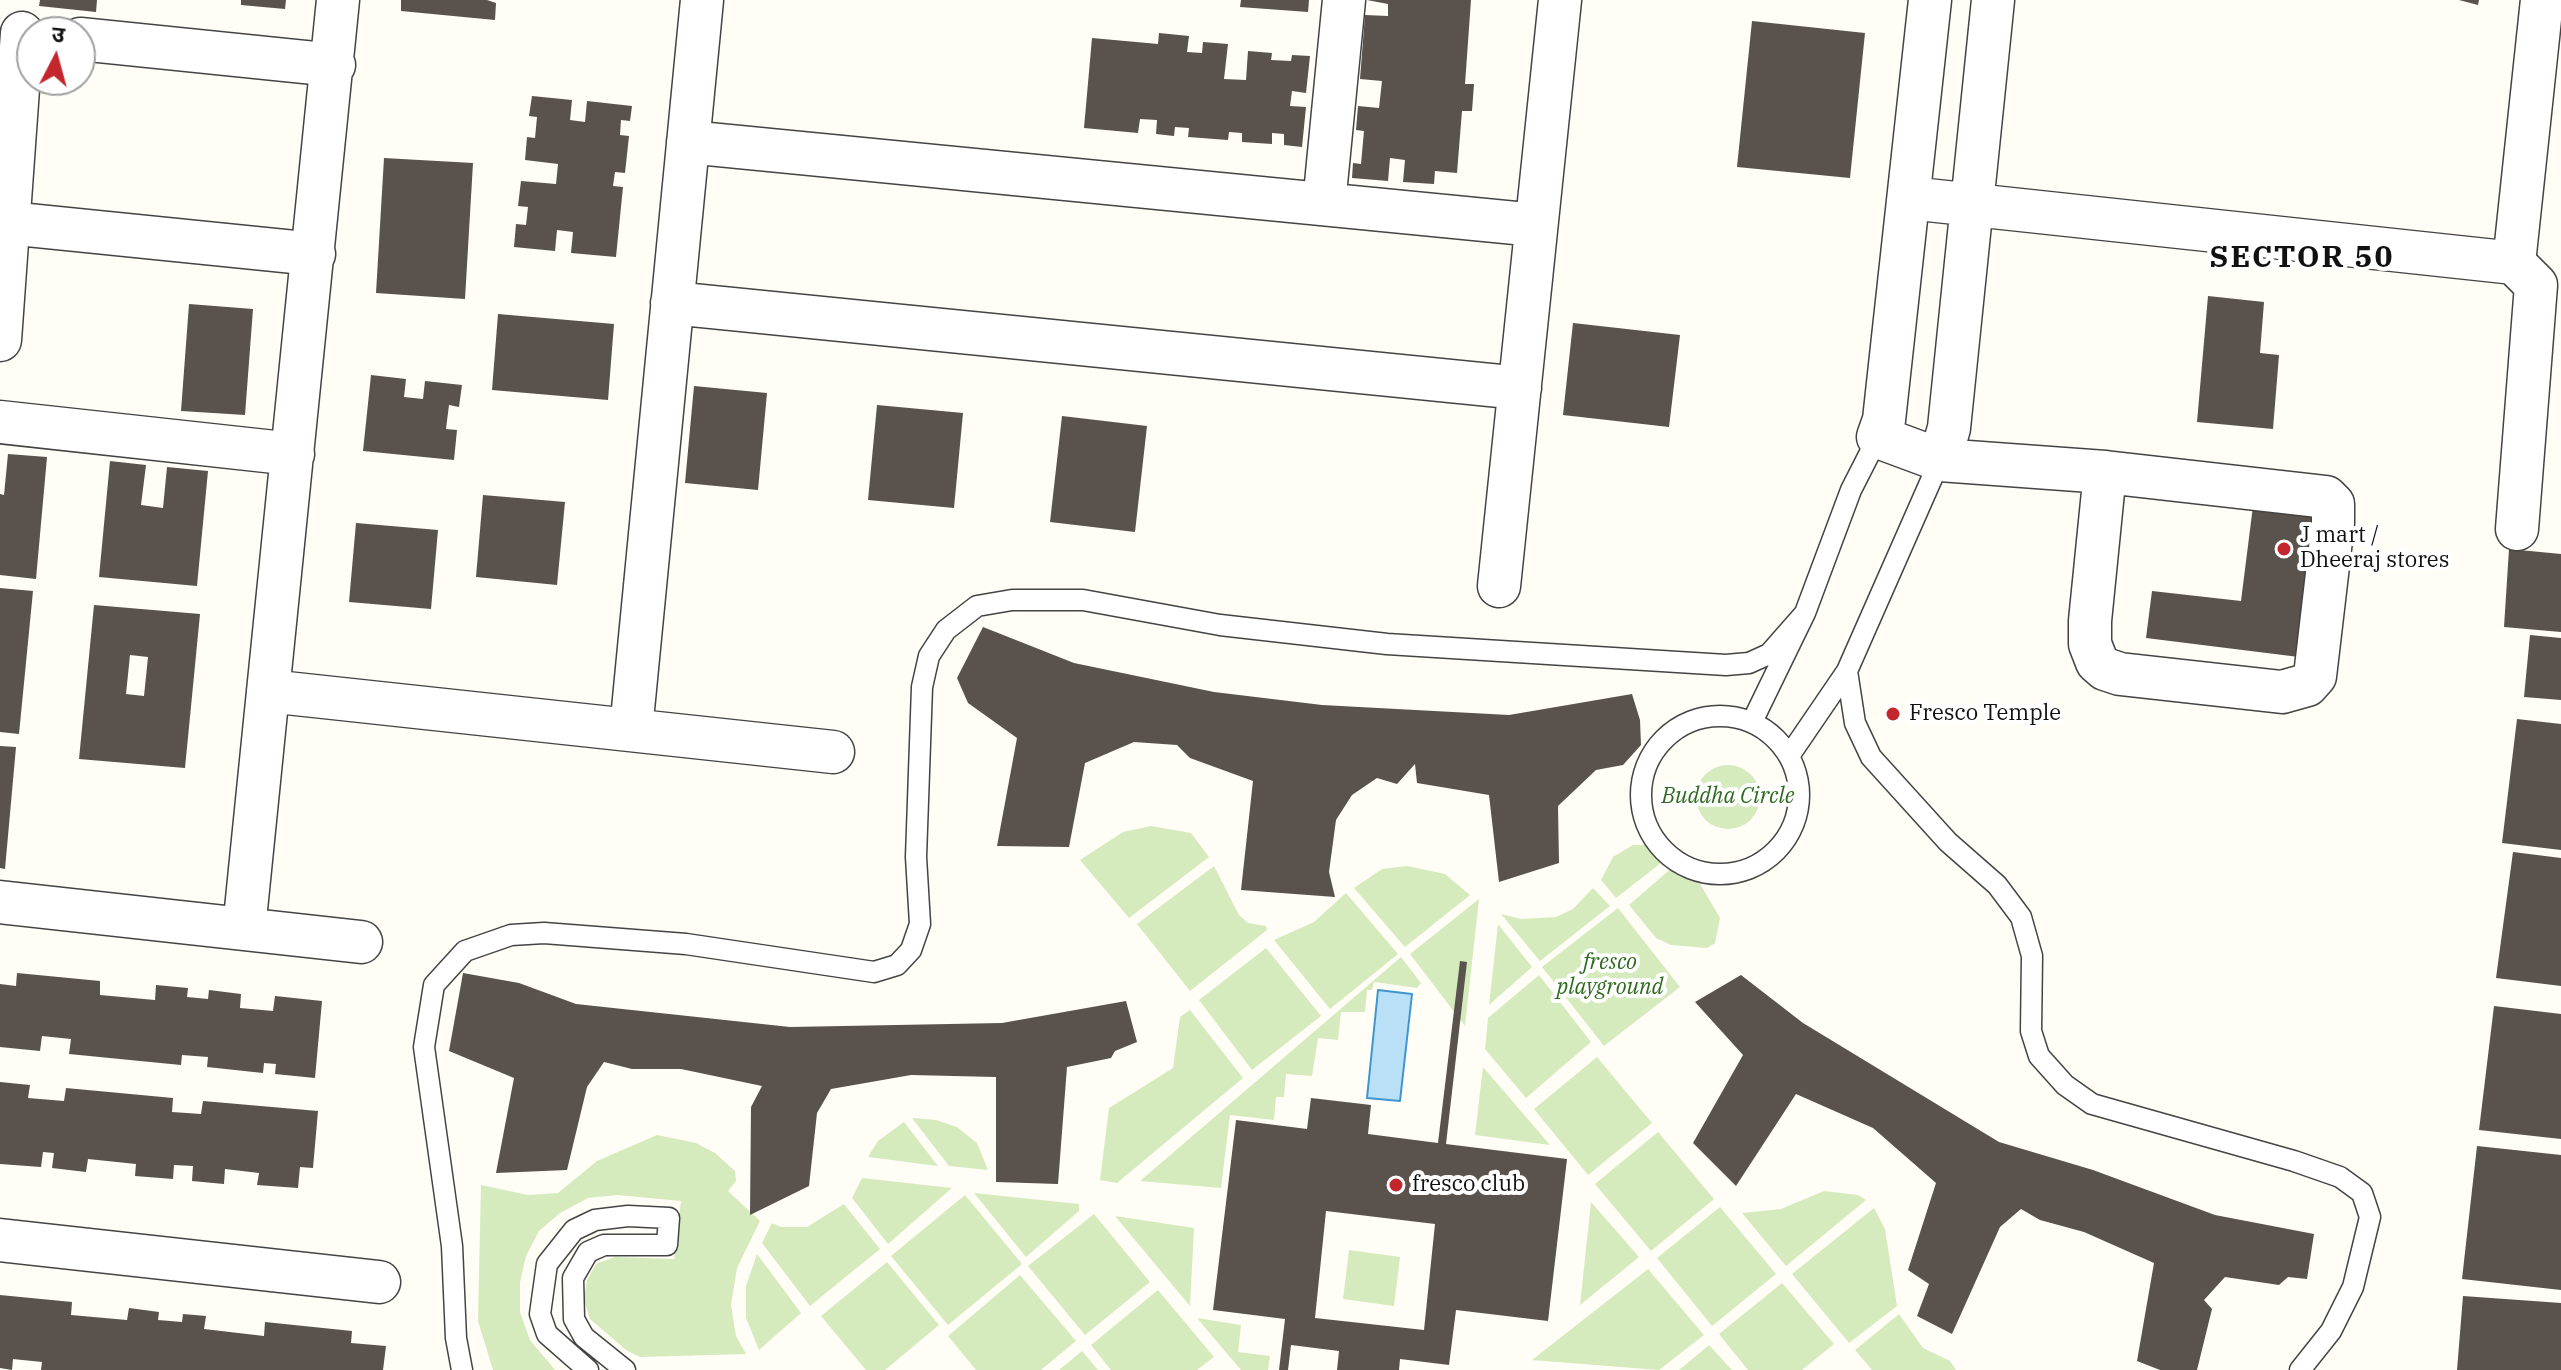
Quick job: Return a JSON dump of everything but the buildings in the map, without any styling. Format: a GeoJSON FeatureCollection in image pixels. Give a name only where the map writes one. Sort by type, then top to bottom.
{"type":"FeatureCollection","features":[{"type":"Feature","properties":{"kind":"street"},"geometry":{"type":"LineString","coordinates":[[244,929],[334,65],[338,0]]}},
{"type":"Feature","properties":{"kind":"street"},"geometry":{"type":"LineString","coordinates":[[631,730],[702,0]]}},
{"type":"Feature","properties":{"kind":"street"},"geometry":{"type":"LineString","coordinates":[[1324,204],[1344,0]]}},
{"type":"Feature","properties":{"kind":"street"},"geometry":{"type":"LineString","coordinates":[[1499,586],[1560,0]]}},
{"type":"Feature","properties":{"kind":"street"},"geometry":{"type":"LineString","coordinates":[[1930,0],[1884,420],[1878,437],[1940,460],[2105,472],[2326,497],[2333,504],[2333,523],[2315,676],[2307,685],[2282,692],[2253,689],[2120,674],[2105,669],[2097,662],[2090,644],[2090,621],[2105,472]]}},
{"type":"Feature","properties":{"kind":"street"},"geometry":{"type":"LineString","coordinates":[[1940,460],[1949,428],[1993,0]]}},
{"type":"Feature","properties":{"kind":"street"},"geometry":{"type":"LineString","coordinates":[[2514,263],[2542,0]]}},
{"type":"Feature","properties":{"kind":"street"},"geometry":{"type":"LineString","coordinates":[[96,41],[334,65]]}},
{"type":"Feature","properties":{"kind":"street"},"geometry":{"type":"LineString","coordinates":[[0,340],[16,71]]}},
{"type":"Feature","properties":{"kind":"street"},"geometry":{"type":"LineString","coordinates":[[688,142],[1536,225]]}},
{"type":"Feature","properties":{"kind":"street"},"geometry":{"type":"LineString","coordinates":[[1909,198],[2514,263],[2536,285],[2517,529]]}},
{"type":"Feature","properties":{"kind":"street"},"geometry":{"type":"LineString","coordinates":[[8,223],[314,254]]}},
{"type":"Feature","properties":{"kind":"street"},"geometry":{"type":"LineString","coordinates":[[672,303],[1520,388]]}},
{"type":"Feature","properties":{"kind":"street"},"geometry":{"type":"LineString","coordinates":[[0,422],[293,454]]}},
{"type":"Feature","properties":{"kind":"street"},"geometry":{"type":"LineString","coordinates":[[268,691],[833,752]]}},
{"type":"Feature","properties":{"kind":"street"},"geometry":{"type":"LineString","coordinates":[[0,902],[361,942]]}},
{"type":"Feature","properties":{"kind":"street"},"geometry":{"type":"LineString","coordinates":[[0,1240],[379,1282]]}},
{"type":"Feature","properties":{"kind":"lane"},"geometry":{"type":"LineString","coordinates":[[1752,722],[1805,613],[1851,490],[1878,437]]}},
{"type":"Feature","properties":{"kind":"lane"},"geometry":{"type":"LineString","coordinates":[[1789,756],[1847,671],[1940,460]]}},
{"type":"Feature","properties":{"kind":"lane"},"geometry":{"type":"LineString","coordinates":[[462,1370],[456,1338],[452,1246],[424,1047],[434,985],[465,951],[511,935],[544,933],[686,944],[874,972],[897,965],[911,950],[920,924],[916,857],[922,687],[929,656],[946,630],[977,606],[1012,600],[1083,600],[1220,625],[1387,644],[1726,665],[1749,663],[1769,654],[1805,613]]}},
{"type":"Feature","properties":{"kind":"lane"},"geometry":{"type":"LineString","coordinates":[[1847,671],[1855,723],[1871,757],[1948,842],[1997,885],[2021,917],[2032,956],[2031,1031],[2039,1056],[2065,1085],[2092,1104],[2294,1161],[2340,1177],[2362,1193],[2370,1217],[2353,1287],[2331,1331],[2300,1370]]}},
{"type":"Feature","properties":{"kind":"lane"},"geometry":{"type":"LineString","coordinates":[[1707,717],[1738,718],[1752,722],[1781,744],[1789,756],[1799,782],[1798,813],[1788,840],[1763,863],[1734,873],[1702,873],[1674,860],[1653,838],[1641,809],[1642,777],[1655,749],[1678,728],[1707,717]]}},
{"type":"Feature","properties":{"kind":"lane"},"geometry":{"type":"LineString","coordinates":[[588,1370],[547,1334],[540,1314],[547,1264],[574,1230],[595,1220],[628,1216],[669,1218],[667,1245],[604,1245],[588,1252],[573,1278],[574,1319],[584,1337],[625,1370]]}},
{"type":"Feature","properties":{"kind":"green space","name":"Buddha Circle"},"geometry":{"type":"Polygon","coordinates":[[[1728,765],[1746,771],[1754,779],[1760,797],[1754,815],[1746,823],[1728,829],[1710,823],[1702,815],[1696,797],[1702,779],[1710,771],[1728,765]]]}},
{"type":"Feature","properties":{"kind":"green space"},"geometry":{"type":"Polygon","coordinates":[[[1151,826],[1191,833],[1209,857],[1129,918],[1080,860],[1123,832],[1151,826]]]}},
{"type":"Feature","properties":{"kind":"green space"},"geometry":{"type":"Polygon","coordinates":[[[1633,845],[1653,845],[1666,859],[1616,898],[1601,880],[1613,857],[1633,845]]]}},
{"type":"Feature","properties":{"kind":"green space"},"geometry":{"type":"Polygon","coordinates":[[[1214,866],[1239,915],[1248,923],[1266,926],[1267,930],[1190,991],[1137,924],[1214,866]]]}},
{"type":"Feature","properties":{"kind":"green space"},"geometry":{"type":"Polygon","coordinates":[[[1407,866],[1445,874],[1470,895],[1405,947],[1354,888],[1382,869],[1407,866]]]}},
{"type":"Feature","properties":{"kind":"green space"},"geometry":{"type":"Polygon","coordinates":[[[1674,866],[1687,870],[1699,882],[1720,918],[1715,943],[1707,948],[1671,945],[1656,938],[1629,905],[1674,866]]]}},
{"type":"Feature","properties":{"kind":"green space"},"geometry":{"type":"Polygon","coordinates":[[[1593,888],[1610,906],[1540,961],[1501,914],[1521,919],[1556,917],[1573,909],[1593,888]]]}},
{"type":"Feature","properties":{"kind":"green space"},"geometry":{"type":"Polygon","coordinates":[[[1346,893],[1398,954],[1330,1009],[1274,940],[1314,922],[1346,893]]]}},
{"type":"Feature","properties":{"kind":"green space"},"geometry":{"type":"Polygon","coordinates":[[[1479,899],[1465,1026],[1410,954],[1479,899]]]}},
{"type":"Feature","properties":{"kind":"green space","name":"fresco playground"},"geometry":{"type":"Polygon","coordinates":[[[1618,908],[1680,987],[1604,1046],[1542,967],[1618,908]]]}},
{"type":"Feature","properties":{"kind":"green space"},"geometry":{"type":"Polygon","coordinates":[[[1498,924],[1532,967],[1489,1005],[1498,924]]]}},
{"type":"Feature","properties":{"kind":"green space"},"geometry":{"type":"Polygon","coordinates":[[[1266,948],[1321,1016],[1252,1070],[1199,1000],[1266,948]]]}},
{"type":"Feature","properties":{"kind":"green space"},"geometry":{"type":"Polygon","coordinates":[[[1401,957],[1421,983],[1417,988],[1374,982],[1372,990],[1367,990],[1365,1012],[1341,1012],[1338,1040],[1318,1038],[1312,1076],[1286,1074],[1284,1097],[1276,1097],[1274,1120],[1230,1115],[1221,1188],[1140,1181],[1401,957]]]}},
{"type":"Feature","properties":{"kind":"green space"},"geometry":{"type":"Polygon","coordinates":[[[1539,975],[1591,1042],[1526,1098],[1485,1049],[1488,1018],[1539,975]]]}},
{"type":"Feature","properties":{"kind":"green space"},"geometry":{"type":"Polygon","coordinates":[[[1190,1010],[1243,1078],[1117,1183],[1100,1180],[1109,1108],[1173,1068],[1180,1017],[1190,1010]]]}},
{"type":"Feature","properties":{"kind":"green space"},"geometry":{"type":"Polygon","coordinates":[[[1597,1057],[1652,1123],[1588,1175],[1534,1109],[1597,1057]]]}},
{"type":"Feature","properties":{"kind":"green space"},"geometry":{"type":"Polygon","coordinates":[[[1483,1067],[1550,1145],[1475,1135],[1483,1067]]]}},
{"type":"Feature","properties":{"kind":"green space"},"geometry":{"type":"Polygon","coordinates":[[[912,1118],[936,1120],[957,1127],[977,1143],[988,1170],[949,1166],[912,1118]]]}},
{"type":"Feature","properties":{"kind":"green space"},"geometry":{"type":"Polygon","coordinates":[[[904,1122],[938,1166],[868,1157],[878,1141],[904,1122]]]}},
{"type":"Feature","properties":{"kind":"green space"},"geometry":{"type":"Polygon","coordinates":[[[1658,1132],[1714,1199],[1651,1251],[1595,1184],[1658,1132]]]}},
{"type":"Feature","properties":{"kind":"green space"},"geometry":{"type":"Polygon","coordinates":[[[657,1135],[696,1143],[715,1153],[735,1171],[736,1181],[728,1191],[760,1221],[737,1268],[731,1305],[736,1336],[746,1354],[640,1357],[626,1350],[590,1319],[584,1299],[587,1280],[596,1264],[615,1257],[674,1259],[681,1201],[617,1195],[588,1198],[560,1213],[539,1231],[526,1256],[520,1282],[520,1312],[530,1340],[555,1370],[493,1370],[478,1321],[481,1185],[528,1195],[558,1193],[597,1161],[657,1135]]]}},
{"type":"Feature","properties":{"kind":"green space"},"geometry":{"type":"Polygon","coordinates":[[[862,1178],[952,1188],[888,1244],[852,1198],[862,1178]]]}},
{"type":"Feature","properties":{"kind":"green space"},"geometry":{"type":"Polygon","coordinates":[[[1824,1191],[1858,1195],[1866,1200],[1786,1266],[1742,1213],[1781,1209],[1824,1191]]]}},
{"type":"Feature","properties":{"kind":"green space"},"geometry":{"type":"Polygon","coordinates":[[[974,1193],[1079,1204],[1079,1211],[1026,1257],[974,1193]]]}},
{"type":"Feature","properties":{"kind":"green space"},"geometry":{"type":"Polygon","coordinates":[[[965,1195],[1022,1264],[948,1325],[891,1256],[965,1195]]]}},
{"type":"Feature","properties":{"kind":"green space"},"geometry":{"type":"Polygon","coordinates":[[[1591,1202],[1639,1257],[1580,1305],[1591,1202]]]}},
{"type":"Feature","properties":{"kind":"green space"},"geometry":{"type":"Polygon","coordinates":[[[844,1204],[880,1249],[810,1306],[762,1243],[772,1223],[781,1227],[807,1227],[844,1204]]]}},
{"type":"Feature","properties":{"kind":"green space"},"geometry":{"type":"Polygon","coordinates":[[[1720,1207],[1776,1274],[1712,1326],[1657,1258],[1720,1207]]]}},
{"type":"Feature","properties":{"kind":"green space"},"geometry":{"type":"Polygon","coordinates":[[[1874,1208],[1885,1229],[1897,1306],[1849,1343],[1792,1274],[1874,1208]]]}},
{"type":"Feature","properties":{"kind":"green space"},"geometry":{"type":"Polygon","coordinates":[[[1094,1214],[1150,1282],[1085,1335],[1028,1266],[1094,1214]]]}},
{"type":"Feature","properties":{"kind":"green space"},"geometry":{"type":"Polygon","coordinates":[[[1115,1216],[1194,1228],[1190,1306],[1115,1216]]]}},
{"type":"Feature","properties":{"kind":"green space"},"geometry":{"type":"Polygon","coordinates":[[[1349,1250],[1400,1257],[1394,1306],[1343,1299],[1349,1250]]]}},
{"type":"Feature","properties":{"kind":"green space"},"geometry":{"type":"Polygon","coordinates":[[[757,1254],[801,1313],[759,1350],[746,1318],[746,1286],[757,1254]]]}},
{"type":"Feature","properties":{"kind":"green space"},"geometry":{"type":"Polygon","coordinates":[[[887,1262],[939,1325],[885,1370],[866,1370],[821,1316],[887,1262]]]}},
{"type":"Feature","properties":{"kind":"green space"},"geometry":{"type":"Polygon","coordinates":[[[1648,1269],[1704,1335],[1659,1370],[1532,1360],[1648,1269]]]}},
{"type":"Feature","properties":{"kind":"green space"},"geometry":{"type":"Polygon","coordinates":[[[1020,1275],[1076,1341],[1041,1370],[976,1370],[948,1336],[1020,1275]]]}},
{"type":"Feature","properties":{"kind":"green space"},"geometry":{"type":"Polygon","coordinates":[[[1782,1283],[1834,1344],[1802,1370],[1748,1370],[1719,1334],[1782,1283]]]}},
{"type":"Feature","properties":{"kind":"green space"},"geometry":{"type":"Polygon","coordinates":[[[1158,1290],[1214,1357],[1197,1370],[1111,1370],[1091,1345],[1158,1290]]]}},
{"type":"Feature","properties":{"kind":"green space"},"geometry":{"type":"Polygon","coordinates":[[[1899,1314],[1923,1348],[1950,1361],[1956,1370],[1872,1370],[1855,1350],[1899,1314]]]}},
{"type":"Feature","properties":{"kind":"green space"},"geometry":{"type":"Polygon","coordinates":[[[1197,1318],[1241,1325],[1238,1352],[1270,1356],[1268,1370],[1241,1370],[1197,1318]]]}},
{"type":"Feature","properties":{"kind":"green space"},"geometry":{"type":"Polygon","coordinates":[[[1709,1345],[1732,1370],[1679,1370],[1709,1345]]]}},
{"type":"Feature","properties":{"kind":"green space"},"geometry":{"type":"Polygon","coordinates":[[[1082,1351],[1098,1370],[1059,1370],[1082,1351]]]}},
{"type":"Feature","properties":{"kind":"water"},"geometry":{"type":"Polygon","coordinates":[[[1378,990],[1412,994],[1400,1101],[1367,1098],[1378,990]]]}},
{"type":"Feature","properties":{"kind":"place","name":"J mart / Dheeraj stores"},"geometry":{"type":"Point","coordinates":[2284,549]}},
{"type":"Feature","properties":{"kind":"place","name":"Fresco Temple"},"geometry":{"type":"Point","coordinates":[1893,714]}},
{"type":"Feature","properties":{"kind":"place","name":"fresco club"},"geometry":{"type":"Point","coordinates":[1396,1185]}},
{"type":"Feature","properties":{"kind":"district","name":"SECTOR 50"},"geometry":{"type":"Point","coordinates":[2302,258]}}]}
